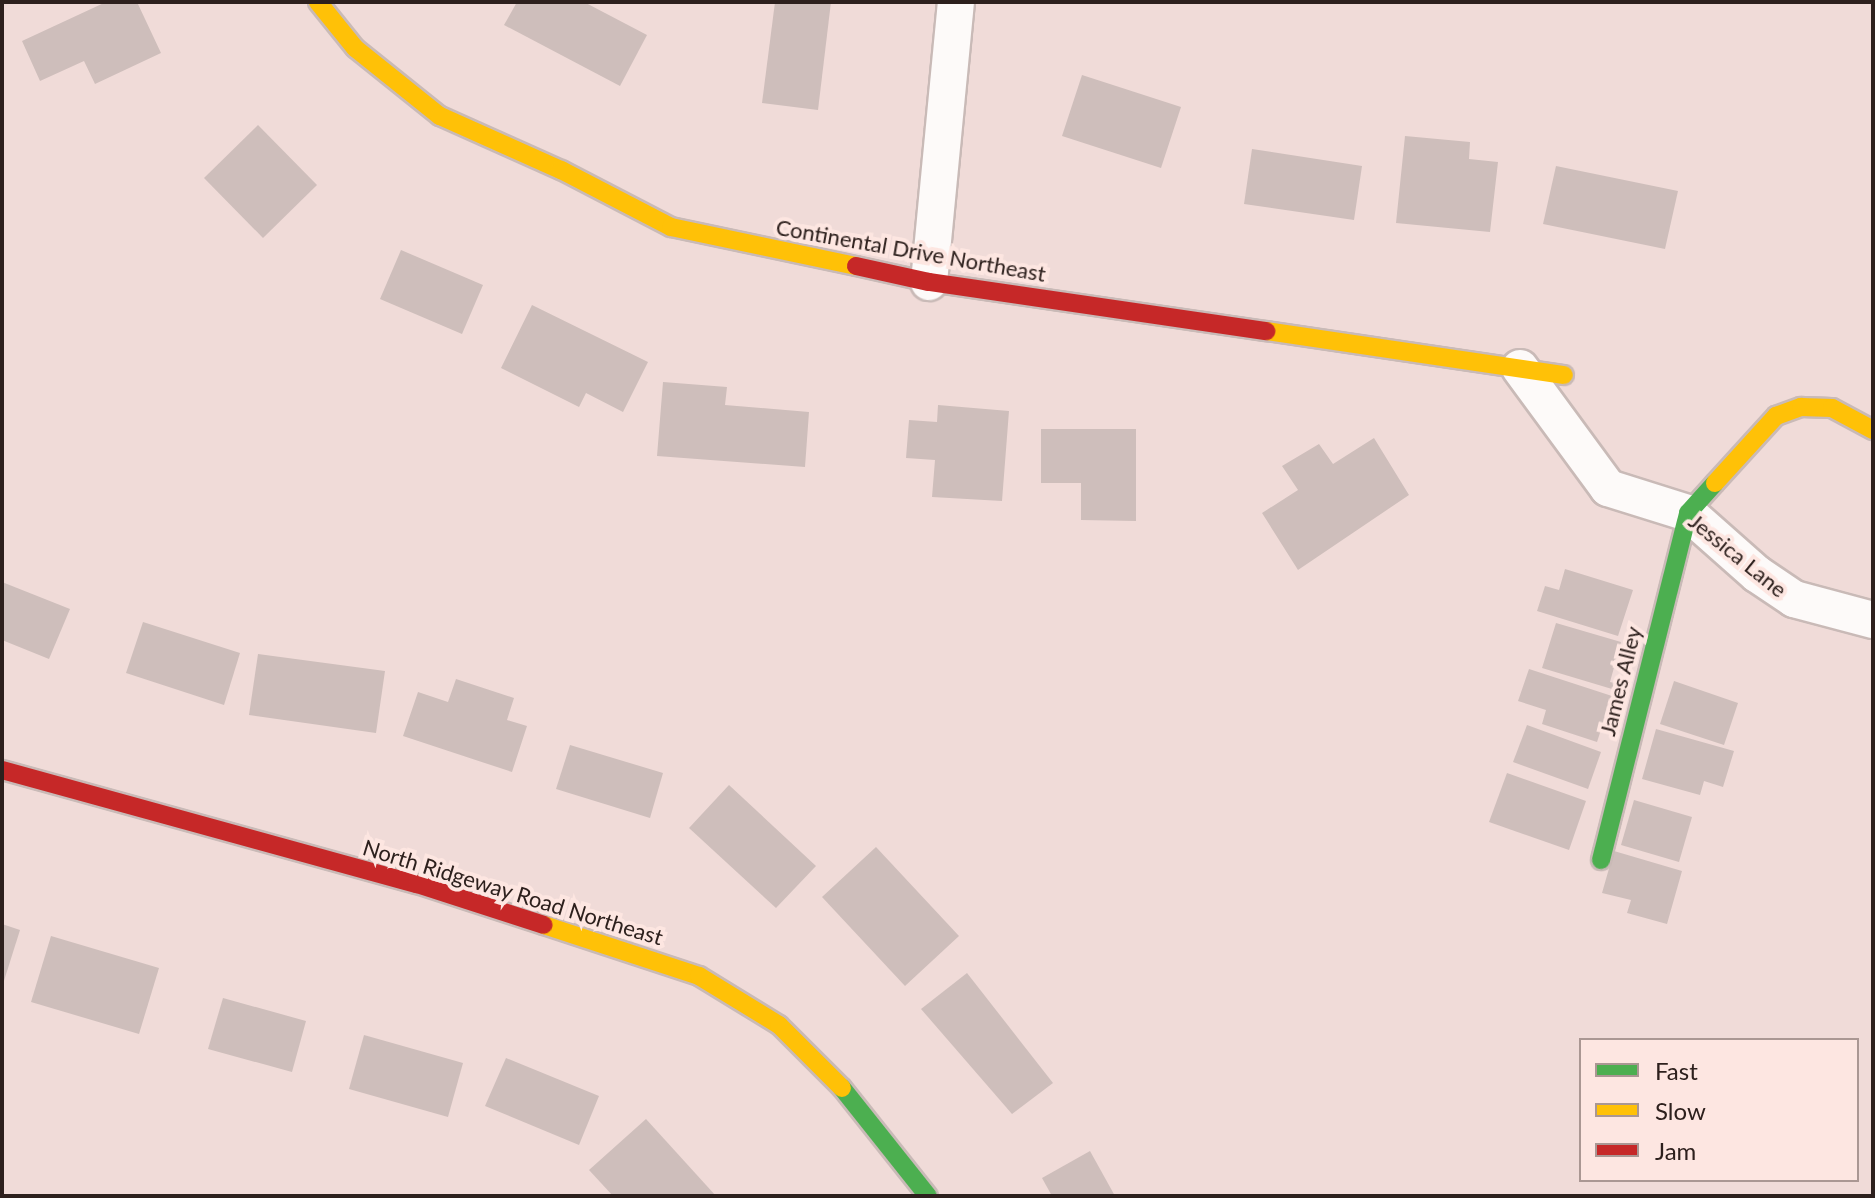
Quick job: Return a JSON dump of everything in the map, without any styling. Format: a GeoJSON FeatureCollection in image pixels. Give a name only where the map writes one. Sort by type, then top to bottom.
{"type":"FeatureCollection","features":[{"type":"Feature","properties":{"kind":"street","name":"Continental Drive Northeast"},"geometry":{"type":"LineString","coordinates":[[318,2],[355,48],[440,116],[561,170],[671,227],[929,282],[1564,375]]}},
{"type":"Feature","properties":{"kind":"street"},"geometry":{"type":"LineString","coordinates":[[929,282],[956,2]]}},
{"type":"Feature","properties":{"kind":"street","name":"Jessica Lane"},"geometry":{"type":"LineString","coordinates":[[1520,368],[1608,488],[1688,513],[1757,574],[1794,599],[1873,620]]}},
{"type":"Feature","properties":{"kind":"street"},"geometry":{"type":"LineString","coordinates":[[1688,513],[1776,416],[1801,407],[1832,408],[1873,430]]}},
{"type":"Feature","properties":{"kind":"street","name":"James Alley"},"geometry":{"type":"LineString","coordinates":[[1601,860],[1688,513]]}},
{"type":"Feature","properties":{"kind":"street","name":"North Ridgeway Road Northeast"},"geometry":{"type":"LineString","coordinates":[[2,770],[417,884],[699,976],[779,1025],[856,1102],[928,1196]]}},
{"type":"Feature","properties":{"kind":"building"},"geometry":{"type":"Polygon","coordinates":[[[106,2],[137,2],[161,53],[95,84],[84,61],[40,81],[22,41],[106,2]]]}},
{"type":"Feature","properties":{"kind":"building"},"geometry":{"type":"Polygon","coordinates":[[[517,2],[584,2],[647,35],[620,86],[504,25],[517,2]]]}},
{"type":"Feature","properties":{"kind":"building"},"geometry":{"type":"Polygon","coordinates":[[[775,2],[831,2],[818,110],[762,103],[775,2]]]}},
{"type":"Feature","properties":{"kind":"building"},"geometry":{"type":"Polygon","coordinates":[[[1082,75],[1181,107],[1161,168],[1062,136],[1082,75]]]}},
{"type":"Feature","properties":{"kind":"building"},"geometry":{"type":"Polygon","coordinates":[[[258,125],[317,185],[263,238],[204,178],[258,125]]]}},
{"type":"Feature","properties":{"kind":"building"},"geometry":{"type":"Polygon","coordinates":[[[1405,136],[1470,142],[1469,159],[1498,162],[1490,232],[1396,223],[1405,136]]]}},
{"type":"Feature","properties":{"kind":"building"},"geometry":{"type":"Polygon","coordinates":[[[1252,149],[1362,166],[1354,220],[1244,204],[1252,149]]]}},
{"type":"Feature","properties":{"kind":"building"},"geometry":{"type":"Polygon","coordinates":[[[1556,166],[1678,191],[1665,249],[1543,224],[1556,166]]]}},
{"type":"Feature","properties":{"kind":"building"},"geometry":{"type":"Polygon","coordinates":[[[401,250],[483,285],[462,334],[380,299],[401,250]]]}},
{"type":"Feature","properties":{"kind":"building"},"geometry":{"type":"Polygon","coordinates":[[[532,305],[648,362],[623,412],[586,393],[579,407],[501,368],[532,305]]]}},
{"type":"Feature","properties":{"kind":"building"},"geometry":{"type":"Polygon","coordinates":[[[663,382],[727,387],[725,405],[809,412],[805,467],[657,456],[663,382]]]}},
{"type":"Feature","properties":{"kind":"building"},"geometry":{"type":"Polygon","coordinates":[[[938,405],[1009,411],[1002,501],[932,497],[935,460],[906,458],[909,420],[937,422],[938,405]]]}},
{"type":"Feature","properties":{"kind":"building"},"geometry":{"type":"Polygon","coordinates":[[[1041,429],[1136,429],[1136,521],[1081,520],[1081,483],[1041,483],[1041,429]]]}},
{"type":"Feature","properties":{"kind":"building"},"geometry":{"type":"Polygon","coordinates":[[[1374,438],[1409,495],[1298,570],[1262,513],[1298,490],[1282,466],[1319,444],[1333,464],[1374,438]]]}},
{"type":"Feature","properties":{"kind":"building"},"geometry":{"type":"Polygon","coordinates":[[[1565,569],[1633,590],[1618,636],[1537,611],[1545,586],[1559,590],[1565,569]]]}},
{"type":"Feature","properties":{"kind":"building"},"geometry":{"type":"Polygon","coordinates":[[[2,582],[70,609],[49,659],[2,640],[2,582]]]}},
{"type":"Feature","properties":{"kind":"building"},"geometry":{"type":"Polygon","coordinates":[[[143,622],[240,653],[224,705],[126,673],[143,622]]]}},
{"type":"Feature","properties":{"kind":"building"},"geometry":{"type":"Polygon","coordinates":[[[1556,623],[1621,642],[1610,682],[1614,683],[1612,689],[1542,668],[1556,623]]]}},
{"type":"Feature","properties":{"kind":"building"},"geometry":{"type":"Polygon","coordinates":[[[258,654],[385,671],[376,733],[249,715],[258,654]]]}},
{"type":"Feature","properties":{"kind":"building"},"geometry":{"type":"Polygon","coordinates":[[[1529,669],[1612,696],[1597,742],[1542,724],[1546,710],[1518,701],[1529,669]]]}},
{"type":"Feature","properties":{"kind":"building"},"geometry":{"type":"Polygon","coordinates":[[[456,679],[514,698],[507,720],[527,726],[512,772],[403,736],[418,692],[448,702],[456,679]]]}},
{"type":"Feature","properties":{"kind":"building"},"geometry":{"type":"Polygon","coordinates":[[[1674,681],[1738,703],[1724,745],[1660,724],[1674,681]]]}},
{"type":"Feature","properties":{"kind":"building"},"geometry":{"type":"Polygon","coordinates":[[[1527,725],[1601,752],[1588,789],[1513,762],[1527,725]]]}},
{"type":"Feature","properties":{"kind":"building"},"geometry":{"type":"Polygon","coordinates":[[[1656,729],[1734,751],[1723,787],[1704,781],[1700,795],[1642,779],[1656,729]]]}},
{"type":"Feature","properties":{"kind":"building"},"geometry":{"type":"Polygon","coordinates":[[[570,745],[663,773],[650,818],[556,789],[570,745]]]}},
{"type":"Feature","properties":{"kind":"building"},"geometry":{"type":"Polygon","coordinates":[[[1507,773],[1586,801],[1569,850],[1489,822],[1507,773]]]}},
{"type":"Feature","properties":{"kind":"building"},"geometry":{"type":"Polygon","coordinates":[[[729,785],[816,866],[776,908],[689,828],[729,785]]]}},
{"type":"Feature","properties":{"kind":"building"},"geometry":{"type":"Polygon","coordinates":[[[1634,800],[1692,817],[1679,862],[1621,845],[1634,800]]]}},
{"type":"Feature","properties":{"kind":"building"},"geometry":{"type":"Polygon","coordinates":[[[876,847],[959,936],[905,986],[822,897],[876,847]]]}},
{"type":"Feature","properties":{"kind":"building"},"geometry":{"type":"Polygon","coordinates":[[[1614,851],[1682,871],[1667,924],[1627,913],[1631,900],[1602,893],[1614,851]]]}},
{"type":"Feature","properties":{"kind":"building"},"geometry":{"type":"Polygon","coordinates":[[[2,924],[20,930],[3,984],[2,984],[2,924]]]}},
{"type":"Feature","properties":{"kind":"building"},"geometry":{"type":"Polygon","coordinates":[[[51,936],[159,968],[139,1034],[31,1002],[51,936]]]}},
{"type":"Feature","properties":{"kind":"building"},"geometry":{"type":"Polygon","coordinates":[[[967,973],[1053,1083],[1012,1114],[921,1009],[967,973]]]}},
{"type":"Feature","properties":{"kind":"building"},"geometry":{"type":"Polygon","coordinates":[[[223,998],[306,1021],[292,1072],[208,1049],[223,998]]]}},
{"type":"Feature","properties":{"kind":"building"},"geometry":{"type":"Polygon","coordinates":[[[364,1035],[463,1063],[448,1117],[349,1089],[364,1035]]]}},
{"type":"Feature","properties":{"kind":"building"},"geometry":{"type":"Polygon","coordinates":[[[506,1058],[599,1096],[579,1145],[485,1106],[506,1058]]]}},
{"type":"Feature","properties":{"kind":"building"},"geometry":{"type":"Polygon","coordinates":[[[646,1119],[716,1196],[613,1196],[589,1170],[646,1119]]]}},
{"type":"Feature","properties":{"kind":"building"},"geometry":{"type":"Polygon","coordinates":[[[1090,1151],[1115,1196],[1052,1196],[1042,1178],[1090,1151]]]}},
{"type":"Feature","properties":{"kind":"traffic: fast"},"geometry":{"type":"LineString","coordinates":[[1601,860],[1688,513],[1715,483]]}},
{"type":"Feature","properties":{"kind":"traffic: fast"},"geometry":{"type":"LineString","coordinates":[[842,1088],[928,1196]]}},
{"type":"Feature","properties":{"kind":"traffic: slow"},"geometry":{"type":"LineString","coordinates":[[318,2],[355,48],[440,116],[561,170],[671,227],[856,266]]}},
{"type":"Feature","properties":{"kind":"traffic: slow"},"geometry":{"type":"LineString","coordinates":[[1266,331],[1564,375]]}},
{"type":"Feature","properties":{"kind":"traffic: slow"},"geometry":{"type":"LineString","coordinates":[[1715,483],[1776,416],[1801,407],[1832,408],[1873,430]]}},
{"type":"Feature","properties":{"kind":"traffic: slow"},"geometry":{"type":"LineString","coordinates":[[544,925],[699,976],[779,1025],[842,1088]]}},
{"type":"Feature","properties":{"kind":"traffic: jam"},"geometry":{"type":"LineString","coordinates":[[856,266],[929,282],[1266,331]]}},
{"type":"Feature","properties":{"kind":"traffic: jam"},"geometry":{"type":"LineString","coordinates":[[2,770],[417,884],[544,925]]}}]}
